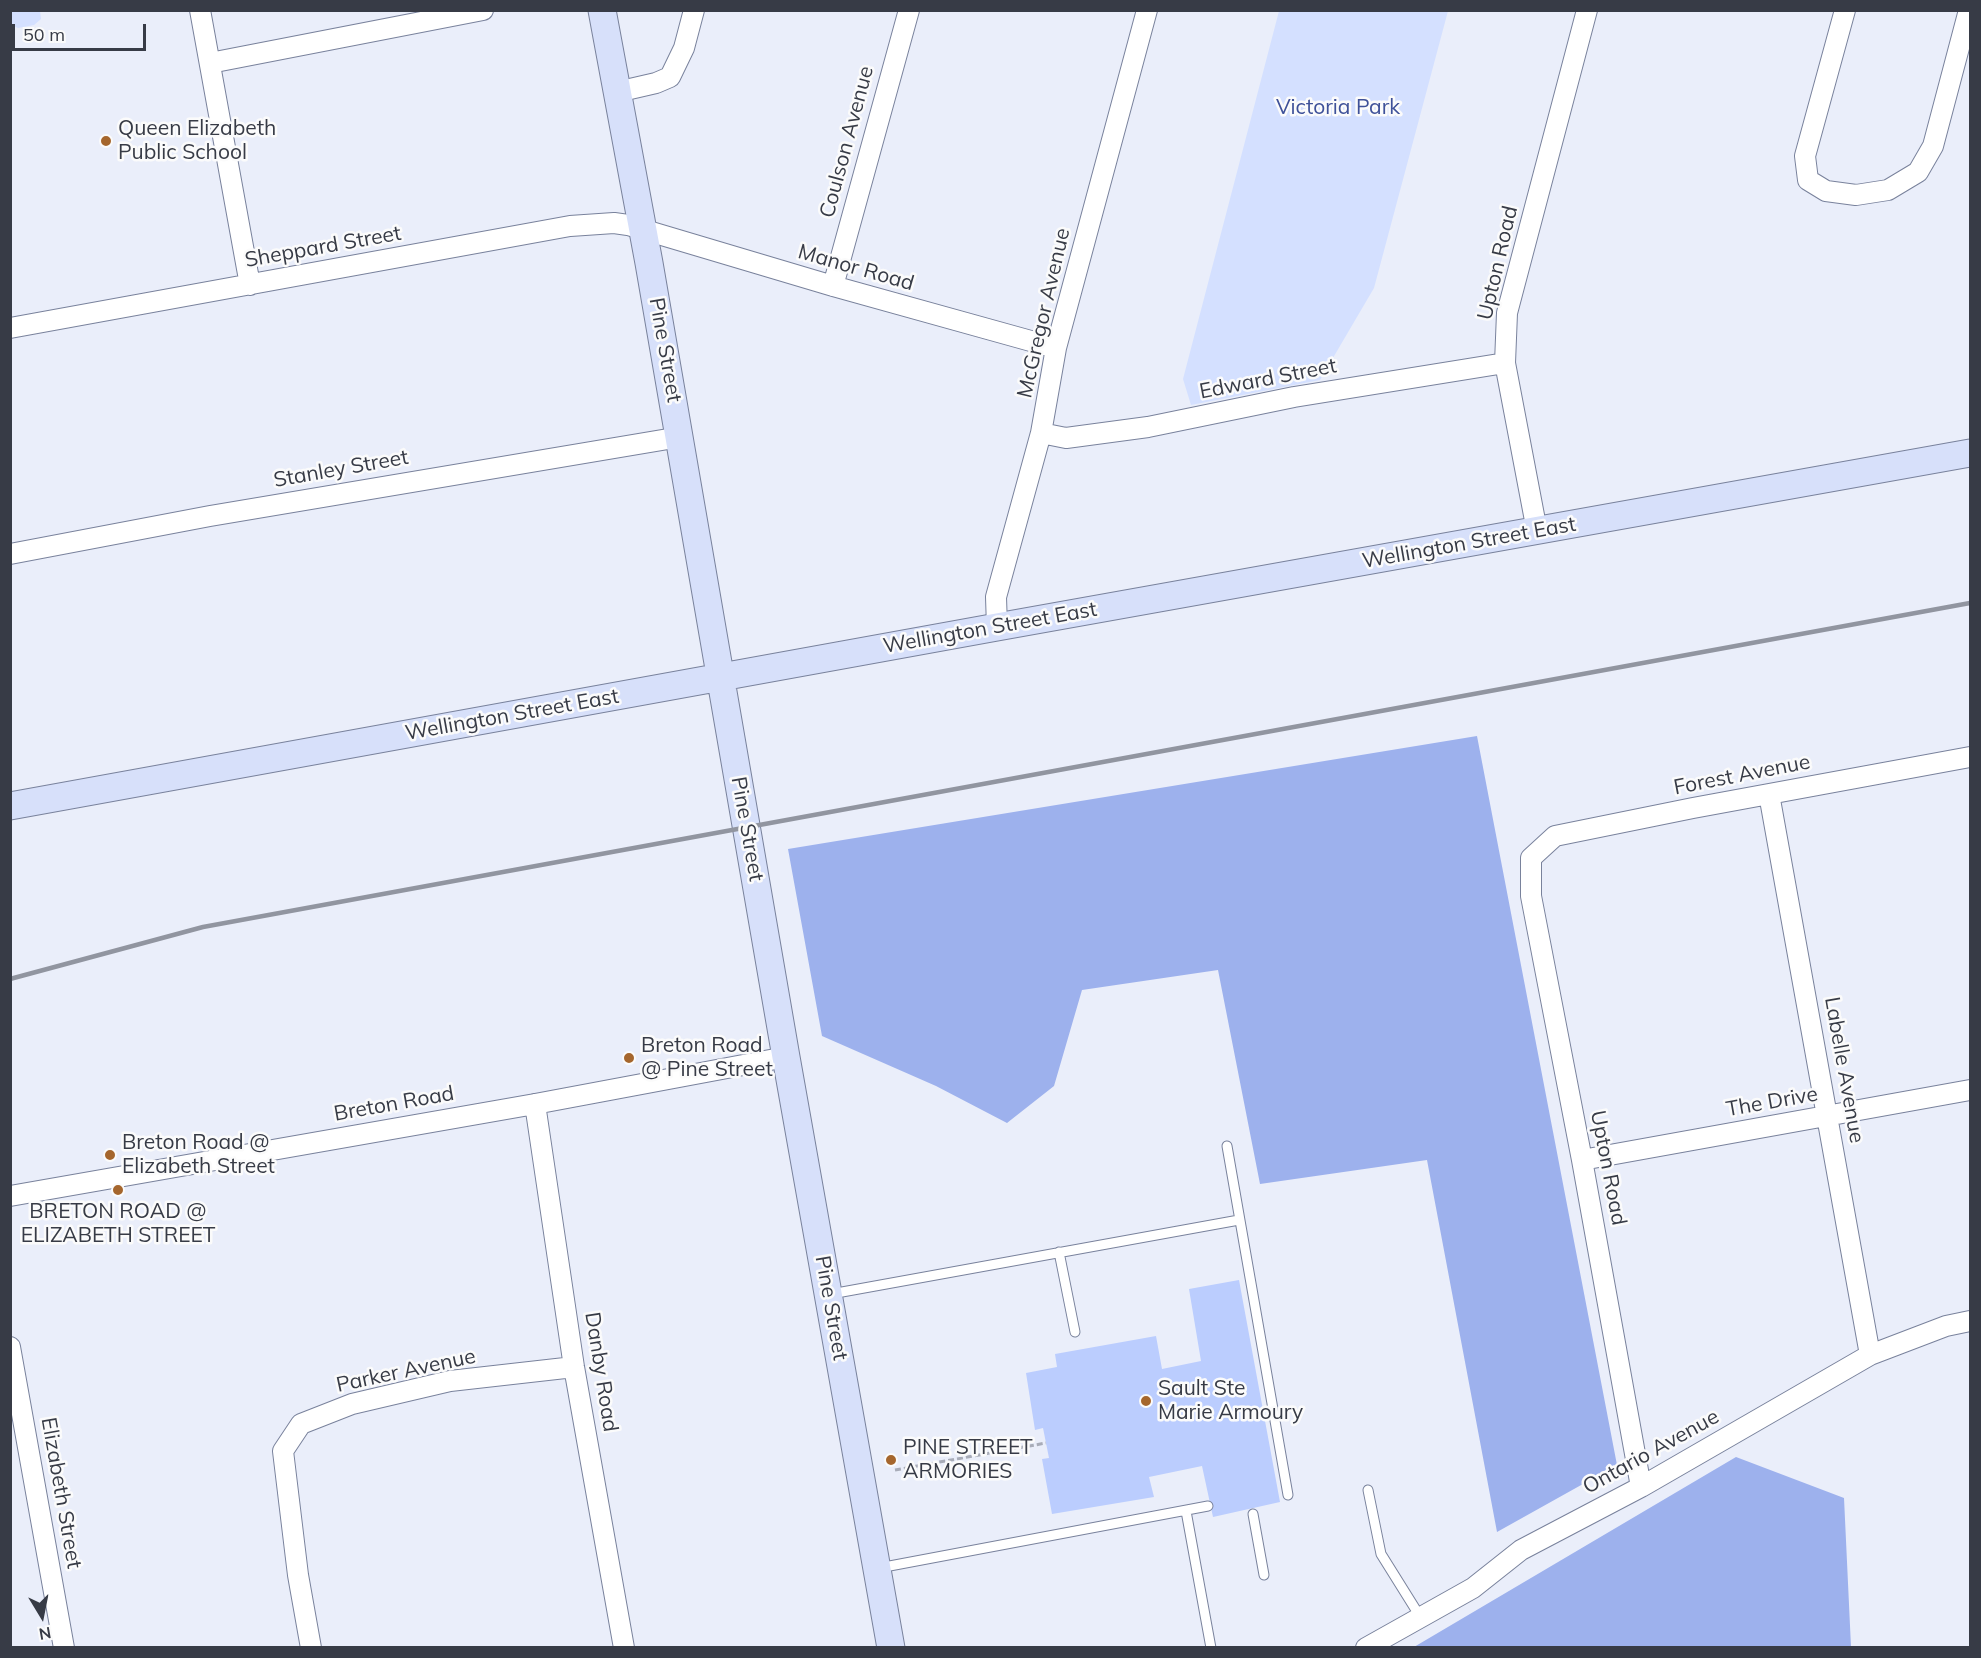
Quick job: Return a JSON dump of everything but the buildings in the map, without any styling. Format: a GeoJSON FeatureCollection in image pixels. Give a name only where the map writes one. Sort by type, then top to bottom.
{"type":"FeatureCollection","features":[{"type":"Feature","properties":{"kind":"main road","name":"Pine Street"},"geometry":{"type":"LineString","coordinates":[[602,10],[644,231],[786,1057],[891,1647]]}},
{"type":"Feature","properties":{"kind":"main road","name":"Wellington Street East"},"geometry":{"type":"LineString","coordinates":[[10,806],[1971,453]]}},
{"type":"Feature","properties":{"kind":"street"},"geometry":{"type":"LineString","coordinates":[[200,10],[250,285]]}},
{"type":"Feature","properties":{"kind":"street"},"geometry":{"type":"LineString","coordinates":[[210,63],[483,10]]}},
{"type":"Feature","properties":{"kind":"street"},"geometry":{"type":"LineString","coordinates":[[617,92],[656,83],[670,77],[684,48],[694,10]]}},
{"type":"Feature","properties":{"kind":"street","name":"Coulson Avenue"},"geometry":{"type":"LineString","coordinates":[[833,286],[909,10]]}},
{"type":"Feature","properties":{"kind":"street","name":"McGregor Avenue"},"geometry":{"type":"LineString","coordinates":[[997,627],[996,597],[1041,433],[1056,348],[1147,10]]}},
{"type":"Feature","properties":{"kind":"street","name":"Upton Road"},"geometry":{"type":"LineString","coordinates":[[1537,531],[1505,363],[1507,313],[1587,10]]}},
{"type":"Feature","properties":{"kind":"street"},"geometry":{"type":"LineString","coordinates":[[1845,10],[1805,156],[1808,180],[1826,190],[1856,195],[1888,190],[1918,172],[1933,146],[1969,10]]}},
{"type":"Feature","properties":{"kind":"street","name":"Sheppard Street"},"geometry":{"type":"LineString","coordinates":[[10,328],[570,226],[614,223],[644,231]]}},
{"type":"Feature","properties":{"kind":"street","name":"Manor Road"},"geometry":{"type":"LineString","coordinates":[[644,231],[1056,348]]}},
{"type":"Feature","properties":{"kind":"street","name":"Edward Street"},"geometry":{"type":"LineString","coordinates":[[1041,433],[1066,438],[1148,427],[1294,398],[1505,363]]}},
{"type":"Feature","properties":{"kind":"street","name":"Stanley Street"},"geometry":{"type":"LineString","coordinates":[[10,554],[210,516],[680,437]]}},
{"type":"Feature","properties":{"kind":"street","name":"Forest Avenue"},"geometry":{"type":"LineString","coordinates":[[1531,858],[1555,836],[1971,757]]}},
{"type":"Feature","properties":{"kind":"street","name":"Labelle Avenue"},"geometry":{"type":"LineString","coordinates":[[1769,794],[1870,1355]]}},
{"type":"Feature","properties":{"kind":"street","name":"Upton Road"},"geometry":{"type":"LineString","coordinates":[[1531,858],[1531,896],[1582,1160],[1641,1487]]}},
{"type":"Feature","properties":{"kind":"street","name":"Breton Road"},"geometry":{"type":"LineString","coordinates":[[10,1196],[535,1104],[786,1057]]}},
{"type":"Feature","properties":{"kind":"street","name":"The Drive"},"geometry":{"type":"LineString","coordinates":[[1582,1160],[1971,1090]]}},
{"type":"Feature","properties":{"kind":"street","name":"Danby Road"},"geometry":{"type":"LineString","coordinates":[[535,1104],[574,1367],[624,1647]]}},
{"type":"Feature","properties":{"kind":"street","name":"Ontario Avenue"},"geometry":{"type":"LineString","coordinates":[[1366,1647],[1473,1588],[1521,1550],[1641,1487],[1870,1355],[1946,1326],[1971,1320]]}},
{"type":"Feature","properties":{"kind":"street","name":"Elizabeth Street"},"geometry":{"type":"LineString","coordinates":[[10,1347],[64,1647]]}},
{"type":"Feature","properties":{"kind":"street","name":"Parker Avenue"},"geometry":{"type":"LineString","coordinates":[[311,1647],[298,1575],[283,1451],[301,1424],[352,1404],[450,1381],[574,1367]]}},
{"type":"Feature","properties":{"kind":"lane"},"geometry":{"type":"LineString","coordinates":[[1227,1146],[1288,1495]]}},
{"type":"Feature","properties":{"kind":"lane"},"geometry":{"type":"LineString","coordinates":[[828,1294],[1239,1220]]}},
{"type":"Feature","properties":{"kind":"lane"},"geometry":{"type":"LineString","coordinates":[[1059,1252],[1075,1332]]}},
{"type":"Feature","properties":{"kind":"lane"},"geometry":{"type":"LineString","coordinates":[[1368,1490],[1381,1554],[1421,1617]]}},
{"type":"Feature","properties":{"kind":"lane"},"geometry":{"type":"LineString","coordinates":[[877,1568],[1208,1506]]}},
{"type":"Feature","properties":{"kind":"lane"},"geometry":{"type":"LineString","coordinates":[[1186,1511],[1211,1647]]}},
{"type":"Feature","properties":{"kind":"lane"},"geometry":{"type":"LineString","coordinates":[[1253,1514],[1264,1575]]}},
{"type":"Feature","properties":{"kind":"path"},"geometry":{"type":"LineString","coordinates":[[895,1470],[1046,1443]]}},
{"type":"Feature","properties":{"kind":"green space"},"geometry":{"type":"Polygon","coordinates":[[[10,11],[40,11],[41,19],[34,25],[18,28],[11,25],[10,11]]]}},
{"type":"Feature","properties":{"kind":"green space","name":"Victoria Park"},"geometry":{"type":"Polygon","coordinates":[[[1279,11],[1448,11],[1374,288],[1320,380],[1191,405],[1183,379],[1279,11]]]}},
{"type":"Feature","properties":{"kind":"shaded area"},"geometry":{"type":"Polygon","coordinates":[[[1477,736],[1617,1465],[1497,1532],[1427,1160],[1260,1184],[1218,970],[1082,990],[1054,1086],[1007,1123],[936,1086],[822,1036],[788,849],[1477,736]]]}},
{"type":"Feature","properties":{"kind":"shaded area"},"geometry":{"type":"Polygon","coordinates":[[[1736,1457],[1844,1498],[1851,1647],[1414,1647],[1736,1457]]]}},
{"type":"Feature","properties":{"kind":"railway"},"geometry":{"type":"LineString","coordinates":[[10,979],[203,927],[1970,603]]}},
{"type":"Feature","properties":{"kind":"place","name":"Queen Elizabeth Public School"},"geometry":{"type":"Point","coordinates":[106,141]}},
{"type":"Feature","properties":{"kind":"place","name":"Breton Road @ Pine Street"},"geometry":{"type":"Point","coordinates":[629,1058]}},
{"type":"Feature","properties":{"kind":"place","name":"Breton Road @ Elizabeth Street"},"geometry":{"type":"Point","coordinates":[110,1155]}},
{"type":"Feature","properties":{"kind":"place","name":"BRETON ROAD @ ELIZABETH STREET"},"geometry":{"type":"Point","coordinates":[118,1190]}},
{"type":"Feature","properties":{"kind":"place","name":"Sault Ste Marie Armoury"},"geometry":{"type":"Point","coordinates":[1146,1401]}},
{"type":"Feature","properties":{"kind":"place","name":"PINE STREET ARMORIES"},"geometry":{"type":"Point","coordinates":[891,1460]}}]}
